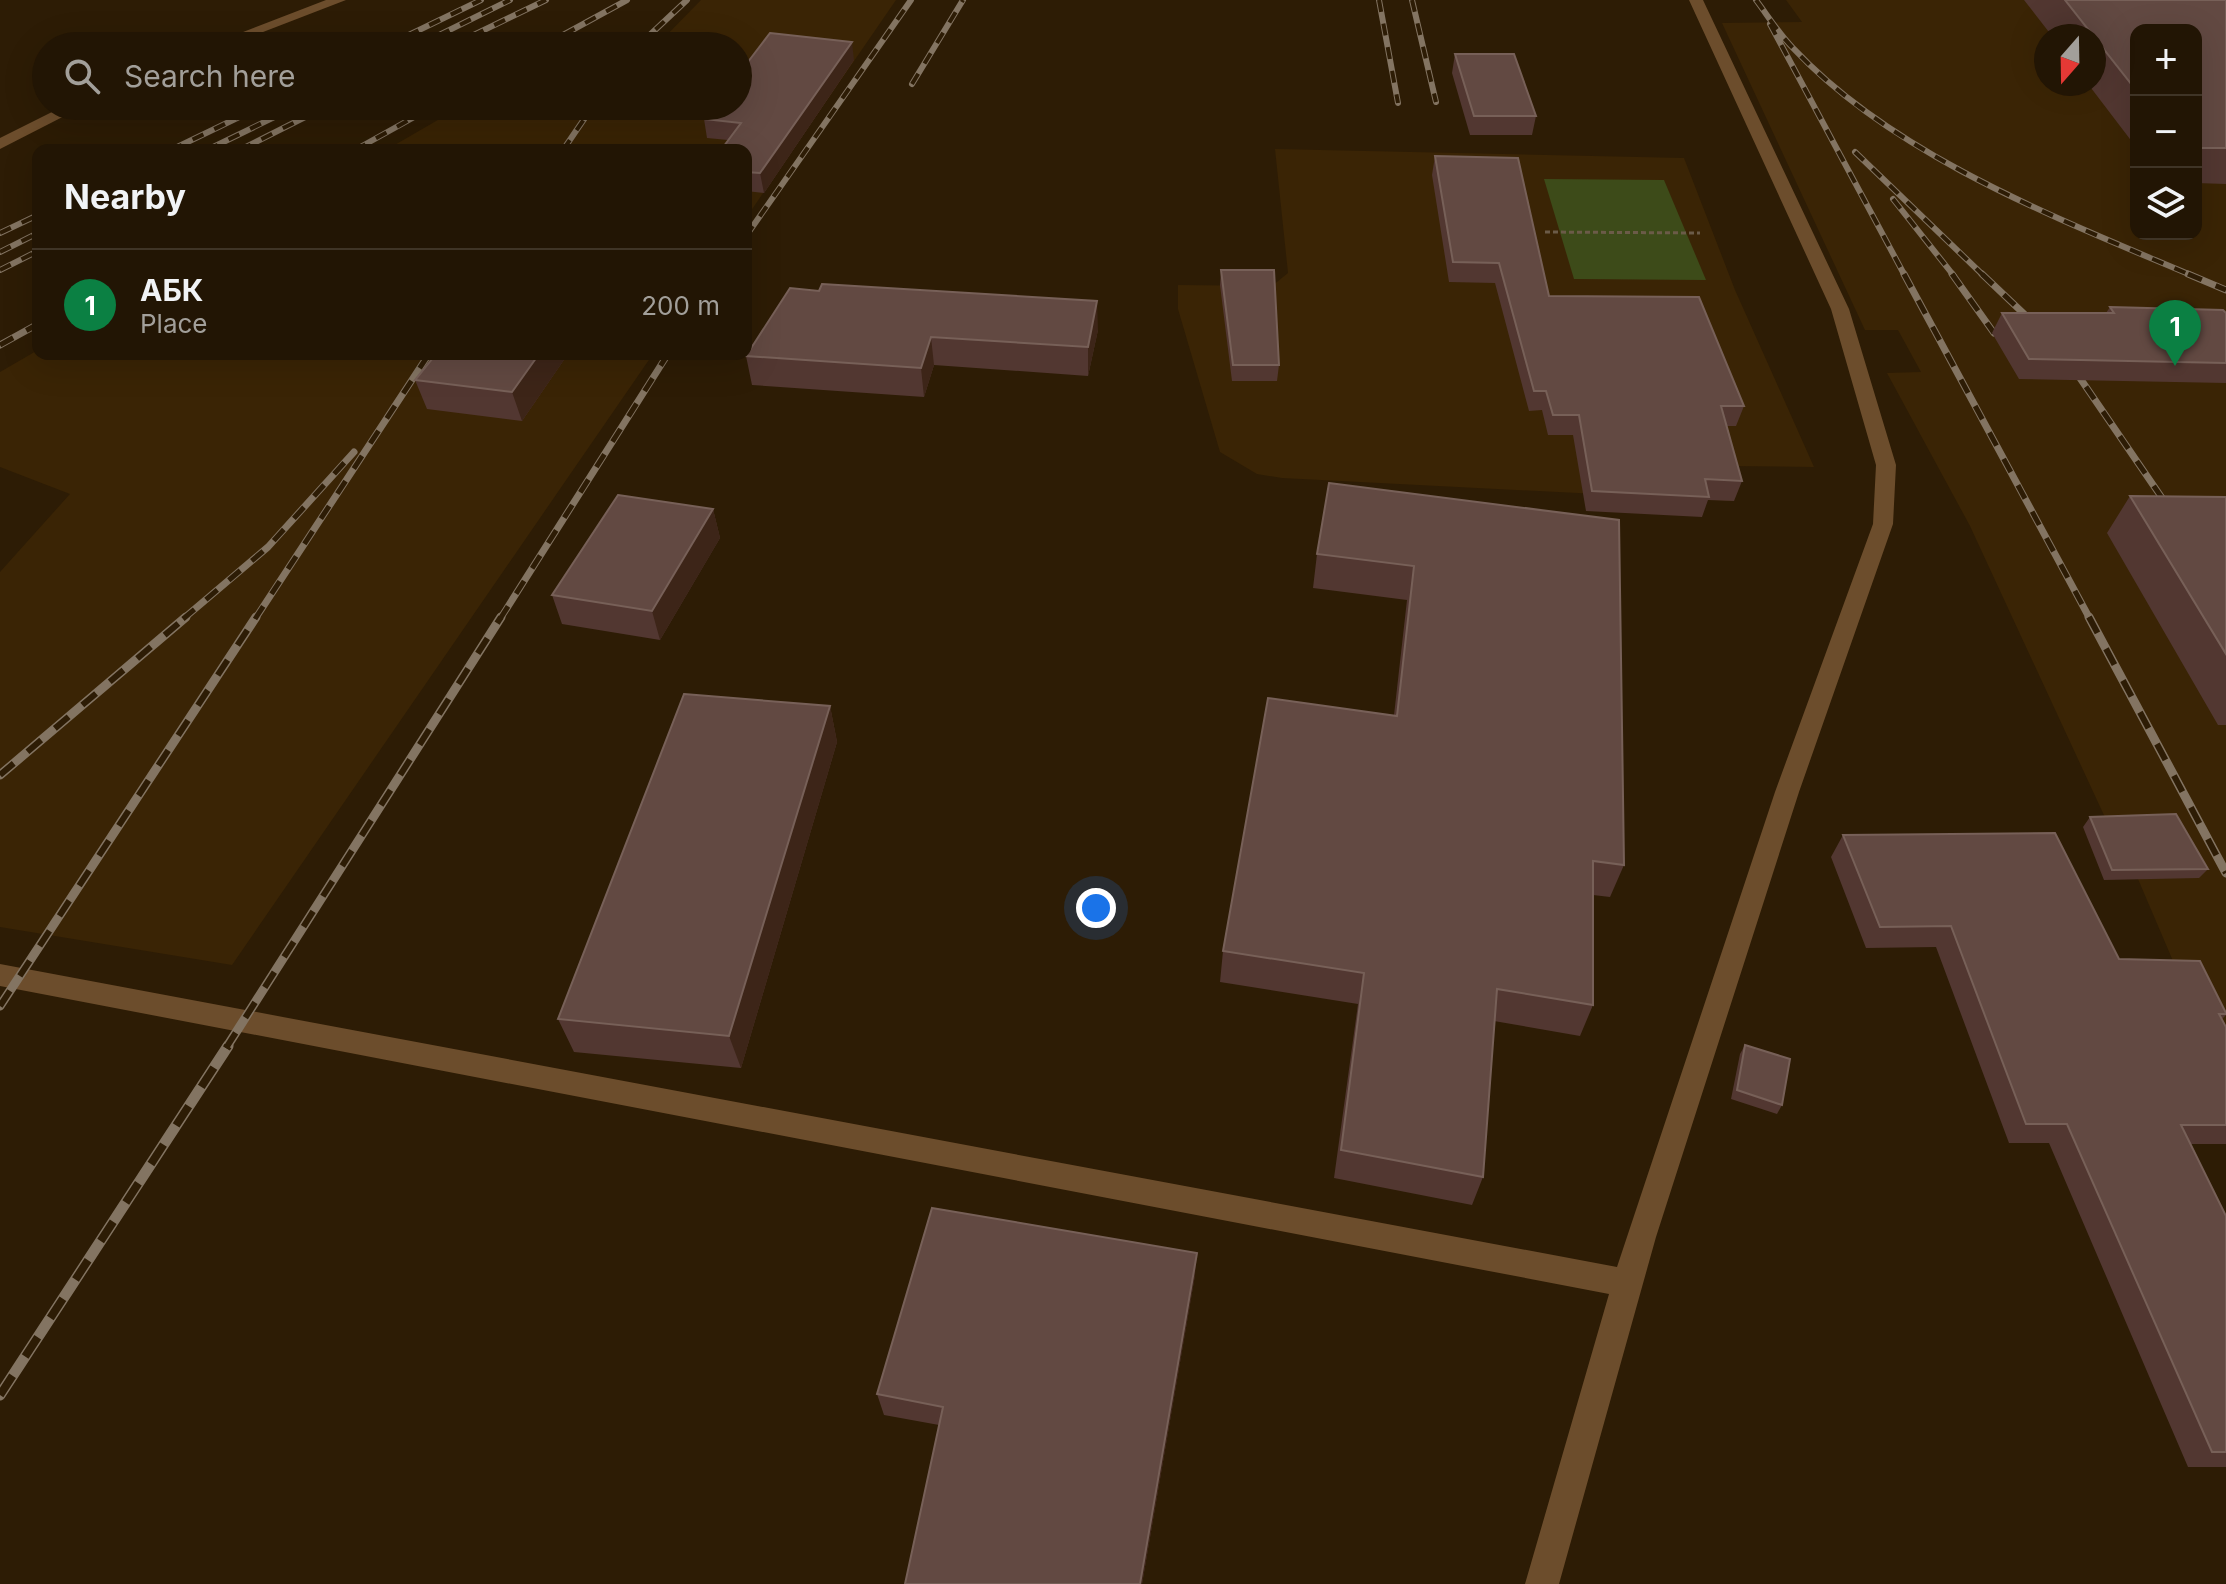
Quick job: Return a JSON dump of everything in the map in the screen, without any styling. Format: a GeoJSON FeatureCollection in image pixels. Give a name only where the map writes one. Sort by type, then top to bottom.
{"type":"FeatureCollection","features":[{"type":"Feature","properties":{"kind":"street"},"geometry":{"type":"LineString","coordinates":[[252,32],[339,0]]}},
{"type":"Feature","properties":{"kind":"street"},"geometry":{"type":"LineString","coordinates":[[1542,1584],[1626,1283],[1787,792],[1883,524],[1886,465],[1840,309],[1696,0]]}},
{"type":"Feature","properties":{"kind":"street"},"geometry":{"type":"LineString","coordinates":[[0,144],[48,120]]}},
{"type":"Feature","properties":{"kind":"street"},"geometry":{"type":"LineString","coordinates":[[0,975],[1626,1283]]}},
{"type":"Feature","properties":{"kind":"path"},"geometry":{"type":"LineString","coordinates":[[1545,232],[1700,233]]}},
{"type":"Feature","properties":{"kind":"shaded area"},"geometry":{"type":"Polygon","coordinates":[[[701,0],[896,0],[752,209],[752,144],[396,144],[438,120],[752,120],[752,32],[670,32],[701,0]]]}},
{"type":"Feature","properties":{"kind":"shaded area"},"geometry":{"type":"Polygon","coordinates":[[[1786,0],[2226,0],[2226,1085],[2138,879],[2109,826],[1970,526],[1887,373],[1921,372],[1898,330],[1865,330],[1722,23],[1802,22],[1786,0]]]}},
{"type":"Feature","properties":{"kind":"shaded area"},"geometry":{"type":"Polygon","coordinates":[[[1275,149],[1684,158],[1735,290],[1814,467],[1725,466],[1734,501],[1282,478],[1257,474],[1220,452],[1178,309],[1178,285],[1272,286],[1288,273],[1275,149]]]}},
{"type":"Feature","properties":{"kind":"shaded area"},"geometry":{"type":"Polygon","coordinates":[[[32,353],[32,360],[649,360],[232,965],[0,927],[0,572],[70,494],[0,467],[0,372],[32,353]]]}},
{"type":"Feature","properties":{"kind":"green space"},"geometry":{"type":"Polygon","coordinates":[[[1544,179],[1664,180],[1706,280],[1574,279],[1544,179]]]}},
{"type":"Feature","properties":{"kind":"building"},"geometry":{"type":"Polygon","coordinates":[[[2065,0],[2226,0],[2226,148],[2202,148],[2202,24],[2130,24],[2130,82],[2106,52],[2106,24],[2084,24],[2065,0]]]}},
{"type":"Feature","properties":{"kind":"building"},"geometry":{"type":"Polygon","coordinates":[[[770,33],[852,42],[760,173],[752,172],[752,144],[725,144],[741,123],[713,120],[752,120],[752,57],[770,33]]]}},
{"type":"Feature","properties":{"kind":"building"},"geometry":{"type":"Polygon","coordinates":[[[1455,54],[1514,54],[1536,116],[1474,116],[1455,54]]]}},
{"type":"Feature","properties":{"kind":"building"},"geometry":{"type":"Polygon","coordinates":[[[1435,156],[1518,158],[1549,296],[1699,297],[1744,406],[1721,406],[1742,481],[1705,479],[1709,497],[1592,491],[1579,415],[1553,415],[1546,391],[1534,391],[1499,263],[1453,262],[1435,156]]]}},
{"type":"Feature","properties":{"kind":"building"},"geometry":{"type":"Polygon","coordinates":[[[1221,270],[1274,270],[1279,365],[1233,365],[1221,270]]]}},
{"type":"Feature","properties":{"kind":"building"},"geometry":{"type":"Polygon","coordinates":[[[822,284],[1097,301],[1088,347],[931,337],[921,368],[752,356],[752,347],[790,288],[819,291],[822,284]]]}},
{"type":"Feature","properties":{"kind":"building"},"geometry":{"type":"Polygon","coordinates":[[[2110,307],[2223,310],[2226,313],[2226,363],[2029,359],[2002,313],[2114,313],[2110,307]]]}},
{"type":"Feature","properties":{"kind":"building"},"geometry":{"type":"Polygon","coordinates":[[[431,360],[535,360],[512,392],[415,380],[431,360]]]}},
{"type":"Feature","properties":{"kind":"building"},"geometry":{"type":"Polygon","coordinates":[[[1329,483],[1619,520],[1624,865],[1593,861],[1593,1005],[1497,989],[1483,1177],[1341,1150],[1364,973],[1223,951],[1268,698],[1397,716],[1414,566],[1317,554],[1329,483]]]}},
{"type":"Feature","properties":{"kind":"building"},"geometry":{"type":"Polygon","coordinates":[[[618,495],[713,509],[652,611],[552,595],[618,495]]]}},
{"type":"Feature","properties":{"kind":"building"},"geometry":{"type":"Polygon","coordinates":[[[2130,496],[2226,497],[2226,654],[2130,496]]]}},
{"type":"Feature","properties":{"kind":"building"},"geometry":{"type":"Polygon","coordinates":[[[684,694],[830,706],[729,1036],[558,1019],[684,694]]]}},
{"type":"Feature","properties":{"kind":"building"},"geometry":{"type":"Polygon","coordinates":[[[2176,814],[2208,869],[2112,870],[2090,817],[2176,814]]]}},
{"type":"Feature","properties":{"kind":"building"},"geometry":{"type":"Polygon","coordinates":[[[2055,833],[2119,959],[2200,961],[2226,1013],[2219,1014],[2226,1027],[2226,1125],[2181,1125],[2226,1216],[2226,1452],[2212,1452],[2067,1124],[2026,1124],[1951,926],[1880,927],[1843,835],[2055,833]]]}},
{"type":"Feature","properties":{"kind":"building"},"geometry":{"type":"Polygon","coordinates":[[[1745,1045],[1790,1059],[1782,1105],[1737,1090],[1745,1045]]]}},
{"type":"Feature","properties":{"kind":"building"},"geometry":{"type":"Polygon","coordinates":[[[932,1208],[1197,1253],[1140,1584],[905,1584],[943,1407],[877,1394],[932,1208]]]}},
{"type":"Feature","properties":{"kind":"railway"},"geometry":{"type":"LineString","coordinates":[[415,32],[481,0]]}},
{"type":"Feature","properties":{"kind":"railway"},"geometry":{"type":"LineString","coordinates":[[445,32],[510,0]]}},
{"type":"Feature","properties":{"kind":"railway"},"geometry":{"type":"LineString","coordinates":[[480,32],[546,0]]}},
{"type":"Feature","properties":{"kind":"railway"},"geometry":{"type":"LineString","coordinates":[[569,32],[627,0]]}},
{"type":"Feature","properties":{"kind":"railway"},"geometry":{"type":"LineString","coordinates":[[653,32],[687,0]]}},
{"type":"Feature","properties":{"kind":"railway"},"geometry":{"type":"LineString","coordinates":[[752,227],[911,0]]}},
{"type":"Feature","properties":{"kind":"railway"},"geometry":{"type":"LineString","coordinates":[[912,84],[963,0]]}},
{"type":"Feature","properties":{"kind":"railway"},"geometry":{"type":"LineString","coordinates":[[1379,0],[1398,103]]}},
{"type":"Feature","properties":{"kind":"railway"},"geometry":{"type":"LineString","coordinates":[[1412,0],[1436,102]]}},
{"type":"Feature","properties":{"kind":"railway"},"geometry":{"type":"LineString","coordinates":[[1756,0],[1788,43],[1834,86],[1879,121],[1929,153],[2034,207],[2193,276]]}},
{"type":"Feature","properties":{"kind":"railway"},"geometry":{"type":"LineString","coordinates":[[1770,24],[1905,276]]}},
{"type":"Feature","properties":{"kind":"railway"},"geometry":{"type":"LineString","coordinates":[[183,144],[233,120]]}},
{"type":"Feature","properties":{"kind":"railway"},"geometry":{"type":"LineString","coordinates":[[219,144],[268,120]]}},
{"type":"Feature","properties":{"kind":"railway"},"geometry":{"type":"LineString","coordinates":[[252,144],[299,120]]}},
{"type":"Feature","properties":{"kind":"railway"},"geometry":{"type":"LineString","coordinates":[[366,144],[409,120]]}},
{"type":"Feature","properties":{"kind":"railway"},"geometry":{"type":"LineString","coordinates":[[567,144],[583,120]]}},
{"type":"Feature","properties":{"kind":"railway"},"geometry":{"type":"LineString","coordinates":[[1855,152],[1984,276]]}},
{"type":"Feature","properties":{"kind":"railway"},"geometry":{"type":"LineString","coordinates":[[1893,199],[1954,276]]}},
{"type":"Feature","properties":{"kind":"railway"},"geometry":{"type":"LineString","coordinates":[[0,233],[32,218]]}},
{"type":"Feature","properties":{"kind":"railway"},"geometry":{"type":"LineString","coordinates":[[0,252],[32,236]]}},
{"type":"Feature","properties":{"kind":"railway"},"geometry":{"type":"LineString","coordinates":[[0,270],[32,254]]}},
{"type":"Feature","properties":{"kind":"railway"},"geometry":{"type":"LineString","coordinates":[[1904,274],[2090,619]]}},
{"type":"Feature","properties":{"kind":"railway"},"geometry":{"type":"LineString","coordinates":[[1952,274],[1994,333]]}},
{"type":"Feature","properties":{"kind":"railway"},"geometry":{"type":"LineString","coordinates":[[1982,274],[2040,329]]}},
{"type":"Feature","properties":{"kind":"railway"},"geometry":{"type":"LineString","coordinates":[[2188,274],[2226,290]]}},
{"type":"Feature","properties":{"kind":"railway"},"geometry":{"type":"LineString","coordinates":[[0,345],[32,327]]}},
{"type":"Feature","properties":{"kind":"railway"},"geometry":{"type":"LineString","coordinates":[[255,619],[425,360]]}},
{"type":"Feature","properties":{"kind":"railway"},"geometry":{"type":"LineString","coordinates":[[500,619],[664,360]]}},
{"type":"Feature","properties":{"kind":"railway"},"geometry":{"type":"LineString","coordinates":[[2069,362],[2173,514]]}},
{"type":"Feature","properties":{"kind":"railway"},"geometry":{"type":"LineString","coordinates":[[183,619],[268,547],[354,452]]}},
{"type":"Feature","properties":{"kind":"railway"},"geometry":{"type":"LineString","coordinates":[[0,775],[186,617]]}},
{"type":"Feature","properties":{"kind":"railway"},"geometry":{"type":"LineString","coordinates":[[0,1006],[256,617]]}},
{"type":"Feature","properties":{"kind":"railway"},"geometry":{"type":"LineString","coordinates":[[226,1048],[501,617]]}},
{"type":"Feature","properties":{"kind":"railway"},"geometry":{"type":"LineString","coordinates":[[2089,617],[2226,873]]}},
{"type":"Feature","properties":{"kind":"railway"},"geometry":{"type":"LineString","coordinates":[[0,1395],[228,1046]]}},
{"type":"Feature","properties":{"kind":"place","name":"АБК"},"geometry":{"type":"Point","coordinates":[2175,366]}}]}
